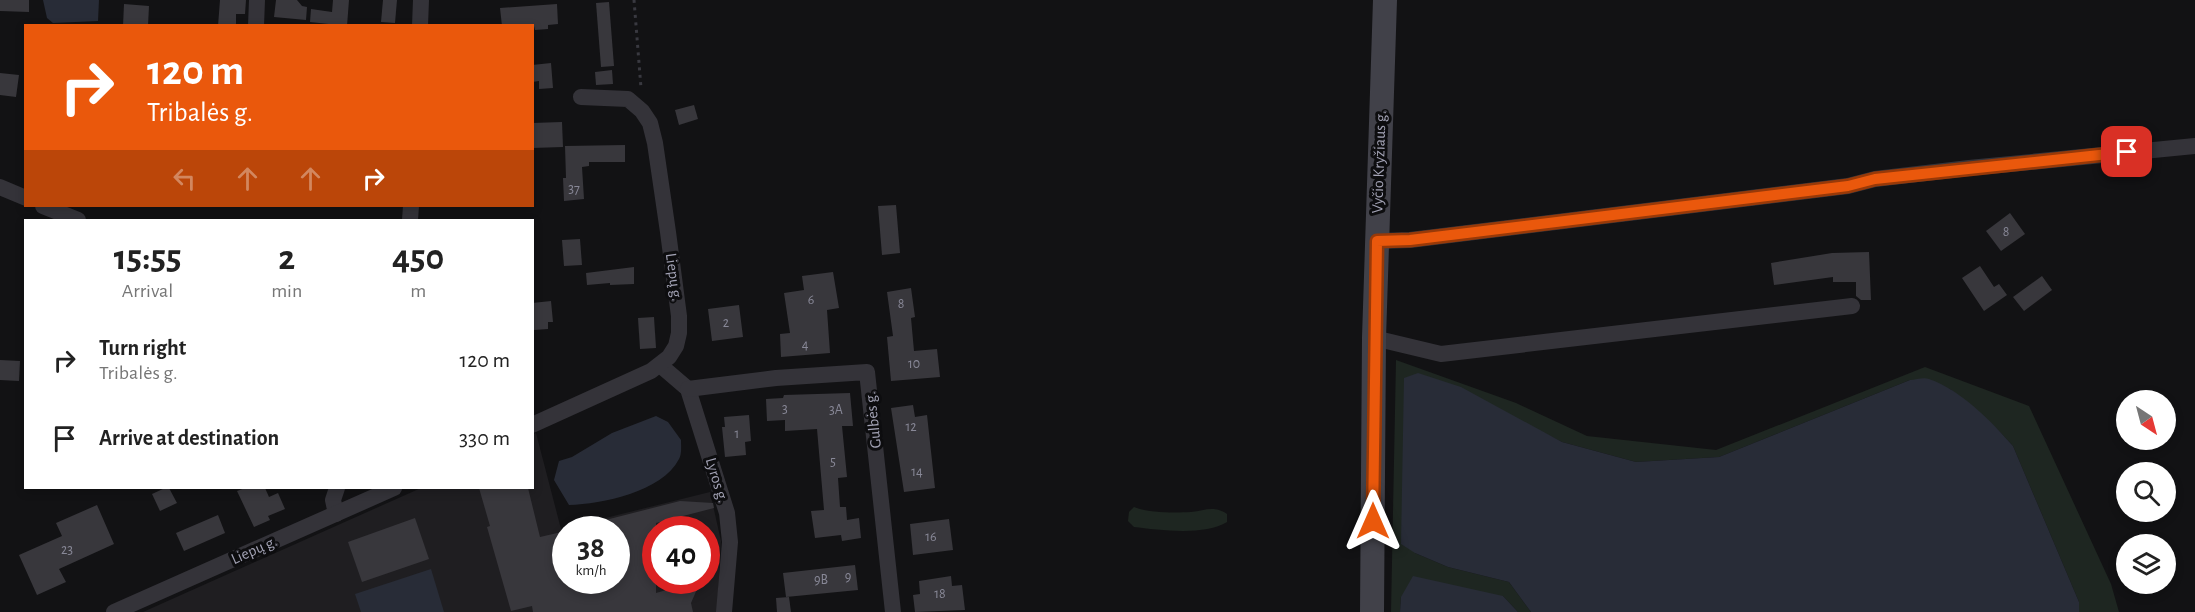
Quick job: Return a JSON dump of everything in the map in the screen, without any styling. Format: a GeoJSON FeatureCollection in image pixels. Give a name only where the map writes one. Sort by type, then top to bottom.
{"type":"FeatureCollection","features":[{"type":"Feature","properties":{"kind":"street"},"geometry":{"type":"LineString","coordinates":[[256,0],[256,24]]}},
{"type":"Feature","properties":{"kind":"street"},"geometry":{"type":"LineString","coordinates":[[420,24],[421,0]]}},
{"type":"Feature","properties":{"kind":"street","name":"Vyčio Kryžiaus g."},"geometry":{"type":"LineString","coordinates":[[1372,612],[1374,338],[1385,0]]}},
{"type":"Feature","properties":{"kind":"street"},"geometry":{"type":"LineString","coordinates":[[581,97],[628,99],[642,111]]}},
{"type":"Feature","properties":{"kind":"street","name":"Liepų g."},"geometry":{"type":"LineString","coordinates":[[534,424],[639,378],[660,365],[676,346],[679,316],[655,143],[650,123],[642,111]]}},
{"type":"Feature","properties":{"kind":"street"},"geometry":{"type":"LineString","coordinates":[[1377,241],[1410,240],[1848,186],[1875,179],[1969,168],[2195,146]]}},
{"type":"Feature","properties":{"kind":"street"},"geometry":{"type":"LineString","coordinates":[[0,187],[24,197]]}},
{"type":"Feature","properties":{"kind":"street"},"geometry":{"type":"LineString","coordinates":[[46,207],[76,219]]}},
{"type":"Feature","properties":{"kind":"street"},"geometry":{"type":"LineString","coordinates":[[1374,338],[1441,354],[1852,306]]}},
{"type":"Feature","properties":{"kind":"street"},"geometry":{"type":"LineString","coordinates":[[660,365],[688,389]]}},
{"type":"Feature","properties":{"kind":"street","name":"Gulbės g."},"geometry":{"type":"LineString","coordinates":[[688,389],[776,378],[867,372],[893,612]]}},
{"type":"Feature","properties":{"kind":"street","name":"Lyros g."},"geometry":{"type":"LineString","coordinates":[[688,389],[727,513],[730,542],[724,612]]}},
{"type":"Feature","properties":{"kind":"street"},"geometry":{"type":"LineString","coordinates":[[336,514],[333,500],[337,489]]}},
{"type":"Feature","properties":{"kind":"street","name":"Liepų g."},"geometry":{"type":"LineString","coordinates":[[114,612],[392,489]]}},
{"type":"Feature","properties":{"kind":"path"},"geometry":{"type":"LineString","coordinates":[[634,0],[642,111]]}},
{"type":"Feature","properties":{"kind":"shaded area"},"geometry":{"type":"Polygon","coordinates":[[[43,0],[99,0],[98,21],[53,23],[47,18],[43,0]]]}},
{"type":"Feature","properties":{"kind":"shaded area"},"geometry":{"type":"Polygon","coordinates":[[[1396,360],[1516,403],[1587,436],[1716,450],[1925,367],[2029,406],[2111,584],[2119,612],[2079,612],[2079,602],[2013,446],[1998,430],[1950,389],[1910,380],[1719,457],[1636,462],[1562,442],[1511,416],[1415,553],[1448,567],[1509,582],[1531,612],[1518,612],[1503,596],[1401,597],[1400,612],[1391,612],[1396,360]]]}},
{"type":"Feature","properties":{"kind":"shaded area"},"geometry":{"type":"Polygon","coordinates":[[[1418,373],[1461,387],[1562,442],[1636,462],[1719,457],[1910,380],[1929,379],[1964,398],[2013,446],[2079,602],[2079,612],[1531,612],[1509,582],[1448,567],[1415,553],[1401,544],[1404,378],[1418,373]]]}},
{"type":"Feature","properties":{"kind":"shaded area"},"geometry":{"type":"Polygon","coordinates":[[[656,416],[668,422],[681,440],[680,457],[671,470],[659,480],[630,494],[598,502],[569,505],[554,480],[559,461],[572,457],[612,433],[656,416]]]}},
{"type":"Feature","properties":{"kind":"shaded area"},"geometry":{"type":"Polygon","coordinates":[[[536,433],[558,516],[552,516],[552,594],[630,594],[630,516],[613,516],[710,492],[715,516],[642,516],[642,594],[718,594],[717,612],[143,612],[419,489],[534,489],[534,434],[536,433]]]}},
{"type":"Feature","properties":{"kind":"shaded area"},"geometry":{"type":"Polygon","coordinates":[[[1134,507],[1169,512],[1217,510],[1227,514],[1227,522],[1194,531],[1134,527],[1128,521],[1129,512],[1134,507]]]}},
{"type":"Feature","properties":{"kind":"shaded area"},"geometry":{"type":"Polygon","coordinates":[[[431,569],[444,612],[361,612],[355,594],[431,569]]]}},
{"type":"Feature","properties":{"kind":"shaded area"},"geometry":{"type":"Polygon","coordinates":[[[1413,576],[1503,596],[1518,612],[1400,612],[1401,597],[1413,576]]]}},
{"type":"Feature","properties":{"kind":"building"},"geometry":{"type":"Polygon","coordinates":[[[0,0],[29,0],[29,12],[0,11],[0,0]]]}},
{"type":"Feature","properties":{"kind":"building"},"geometry":{"type":"Polygon","coordinates":[[[220,0],[246,0],[245,14],[236,14],[236,24],[218,24],[220,0]]]}},
{"type":"Feature","properties":{"kind":"building"},"geometry":{"type":"Polygon","coordinates":[[[276,0],[297,0],[302,6],[307,7],[306,20],[274,17],[276,0]]]}},
{"type":"Feature","properties":{"kind":"building"},"geometry":{"type":"Polygon","coordinates":[[[333,0],[349,0],[347,24],[310,22],[311,9],[332,12],[333,0]]]}},
{"type":"Feature","properties":{"kind":"building"},"geometry":{"type":"Polygon","coordinates":[[[383,0],[397,0],[395,23],[381,22],[383,0]]]}},
{"type":"Feature","properties":{"kind":"building"},"geometry":{"type":"Polygon","coordinates":[[[609,2],[614,66],[601,67],[596,3],[609,2]]]}},
{"type":"Feature","properties":{"kind":"building"},"geometry":{"type":"Polygon","coordinates":[[[124,4],[149,6],[148,24],[123,24],[124,4]]]}},
{"type":"Feature","properties":{"kind":"building"},"geometry":{"type":"Polygon","coordinates":[[[557,4],[558,24],[548,25],[548,29],[535,30],[534,24],[502,24],[500,8],[557,4]]]}},
{"type":"Feature","properties":{"kind":"building"},"geometry":{"type":"Polygon","coordinates":[[[551,63],[553,88],[539,89],[539,81],[534,82],[534,65],[551,63]]]}},
{"type":"Feature","properties":{"kind":"building"},"geometry":{"type":"Polygon","coordinates":[[[612,70],[613,84],[596,85],[595,72],[612,70]]]}},
{"type":"Feature","properties":{"kind":"building"},"geometry":{"type":"Polygon","coordinates":[[[0,73],[19,75],[16,97],[0,95],[0,73]]]}},
{"type":"Feature","properties":{"kind":"building"},"geometry":{"type":"Polygon","coordinates":[[[694,105],[698,119],[679,125],[675,110],[694,105]]]}},
{"type":"Feature","properties":{"kind":"building"},"geometry":{"type":"Polygon","coordinates":[[[562,122],[563,147],[534,148],[534,123],[562,122]]]}},
{"type":"Feature","properties":{"kind":"building"},"geometry":{"type":"Polygon","coordinates":[[[625,145],[625,162],[589,162],[589,166],[582,167],[584,199],[564,201],[565,146],[625,145]]]}},
{"type":"Feature","properties":{"kind":"building"},"geometry":{"type":"Polygon","coordinates":[[[896,205],[900,253],[882,255],[878,206],[896,205]]]}},
{"type":"Feature","properties":{"kind":"building"},"geometry":{"type":"Polygon","coordinates":[[[2010,213],[2025,234],[2001,251],[1986,231],[2010,213]]]}},
{"type":"Feature","properties":{"kind":"building"},"geometry":{"type":"Polygon","coordinates":[[[580,239],[582,265],[564,266],[562,240],[580,239]]]}},
{"type":"Feature","properties":{"kind":"building"},"geometry":{"type":"Polygon","coordinates":[[[1869,252],[1871,300],[1861,300],[1856,296],[1856,282],[1833,282],[1833,277],[1774,285],[1771,263],[1832,253],[1869,252]]]}},
{"type":"Feature","properties":{"kind":"building"},"geometry":{"type":"Polygon","coordinates":[[[1980,266],[1994,287],[1999,284],[2007,295],[1984,311],[1962,278],[1980,266]]]}},
{"type":"Feature","properties":{"kind":"building"},"geometry":{"type":"Polygon","coordinates":[[[634,267],[634,284],[587,285],[586,273],[634,267]]]}},
{"type":"Feature","properties":{"kind":"building"},"geometry":{"type":"Polygon","coordinates":[[[833,272],[839,308],[827,310],[830,353],[781,357],[780,334],[790,333],[784,293],[804,290],[802,276],[833,272]]]}},
{"type":"Feature","properties":{"kind":"building"},"geometry":{"type":"Polygon","coordinates":[[[2042,276],[2052,290],[2024,311],[2013,297],[2042,276]]]}},
{"type":"Feature","properties":{"kind":"building"},"geometry":{"type":"Polygon","coordinates":[[[911,288],[915,317],[911,318],[914,351],[937,349],[940,377],[891,381],[887,337],[893,336],[887,292],[911,288]]]}},
{"type":"Feature","properties":{"kind":"building"},"geometry":{"type":"Polygon","coordinates":[[[551,301],[553,322],[548,322],[548,329],[534,330],[534,303],[551,301]]]}},
{"type":"Feature","properties":{"kind":"building"},"geometry":{"type":"Polygon","coordinates":[[[739,305],[743,337],[712,341],[708,309],[739,305]]]}},
{"type":"Feature","properties":{"kind":"building"},"geometry":{"type":"Polygon","coordinates":[[[654,317],[656,348],[640,349],[638,318],[654,317]]]}},
{"type":"Feature","properties":{"kind":"building"},"geometry":{"type":"Polygon","coordinates":[[[0,360],[20,361],[19,381],[0,380],[0,360]]]}},
{"type":"Feature","properties":{"kind":"building"},"geometry":{"type":"Polygon","coordinates":[[[850,393],[853,426],[842,426],[847,477],[838,478],[840,507],[846,507],[847,520],[859,518],[861,538],[842,541],[841,535],[815,538],[811,511],[824,510],[817,429],[785,431],[785,420],[767,421],[766,399],[783,398],[784,395],[850,393]]]}},
{"type":"Feature","properties":{"kind":"building"},"geometry":{"type":"Polygon","coordinates":[[[913,405],[915,417],[927,415],[935,488],[904,492],[891,408],[913,405]]]}},
{"type":"Feature","properties":{"kind":"building"},"geometry":{"type":"Polygon","coordinates":[[[749,415],[751,441],[745,442],[746,455],[725,457],[722,427],[725,427],[724,417],[749,415]]]}},
{"type":"Feature","properties":{"kind":"building"},"geometry":{"type":"Polygon","coordinates":[[[163,489],[170,489],[177,503],[160,511],[152,494],[163,489]]]}},
{"type":"Feature","properties":{"kind":"building"},"geometry":{"type":"Polygon","coordinates":[[[265,489],[269,497],[278,493],[285,509],[268,516],[270,520],[254,527],[237,491],[265,489]]]}},
{"type":"Feature","properties":{"kind":"building"},"geometry":{"type":"Polygon","coordinates":[[[479,489],[528,489],[540,537],[552,534],[552,594],[630,594],[630,516],[621,516],[680,501],[713,503],[714,508],[683,516],[642,516],[642,594],[695,594],[691,603],[693,612],[533,612],[532,606],[511,611],[487,527],[490,526],[479,489]]]}},
{"type":"Feature","properties":{"kind":"building"},"geometry":{"type":"Polygon","coordinates":[[[97,505],[114,544],[59,569],[66,582],[37,595],[19,555],[62,536],[56,523],[97,505]]]}},
{"type":"Feature","properties":{"kind":"building"},"geometry":{"type":"Polygon","coordinates":[[[218,515],[225,533],[184,551],[176,533],[218,515]]]}},
{"type":"Feature","properties":{"kind":"building"},"geometry":{"type":"Polygon","coordinates":[[[415,518],[429,559],[362,582],[348,542],[415,518]]]}},
{"type":"Feature","properties":{"kind":"building"},"geometry":{"type":"Polygon","coordinates":[[[949,519],[953,550],[913,555],[910,524],[949,519]]]}},
{"type":"Feature","properties":{"kind":"building"},"geometry":{"type":"Polygon","coordinates":[[[855,565],[858,590],[786,597],[783,573],[855,565]]]}},
{"type":"Feature","properties":{"kind":"building"},"geometry":{"type":"Polygon","coordinates":[[[951,576],[952,586],[962,585],[965,610],[915,612],[913,595],[920,594],[919,581],[951,576]]]}},
{"type":"Feature","properties":{"kind":"building"},"geometry":{"type":"Polygon","coordinates":[[[789,597],[791,612],[777,612],[776,598],[789,597]]]}},
{"type":"Feature","properties":{"kind":"route"},"geometry":{"type":"LineString","coordinates":[[1373,521],[1377,241],[1410,240],[1638,210],[1848,186],[1875,179],[2127,152]]}}]}
